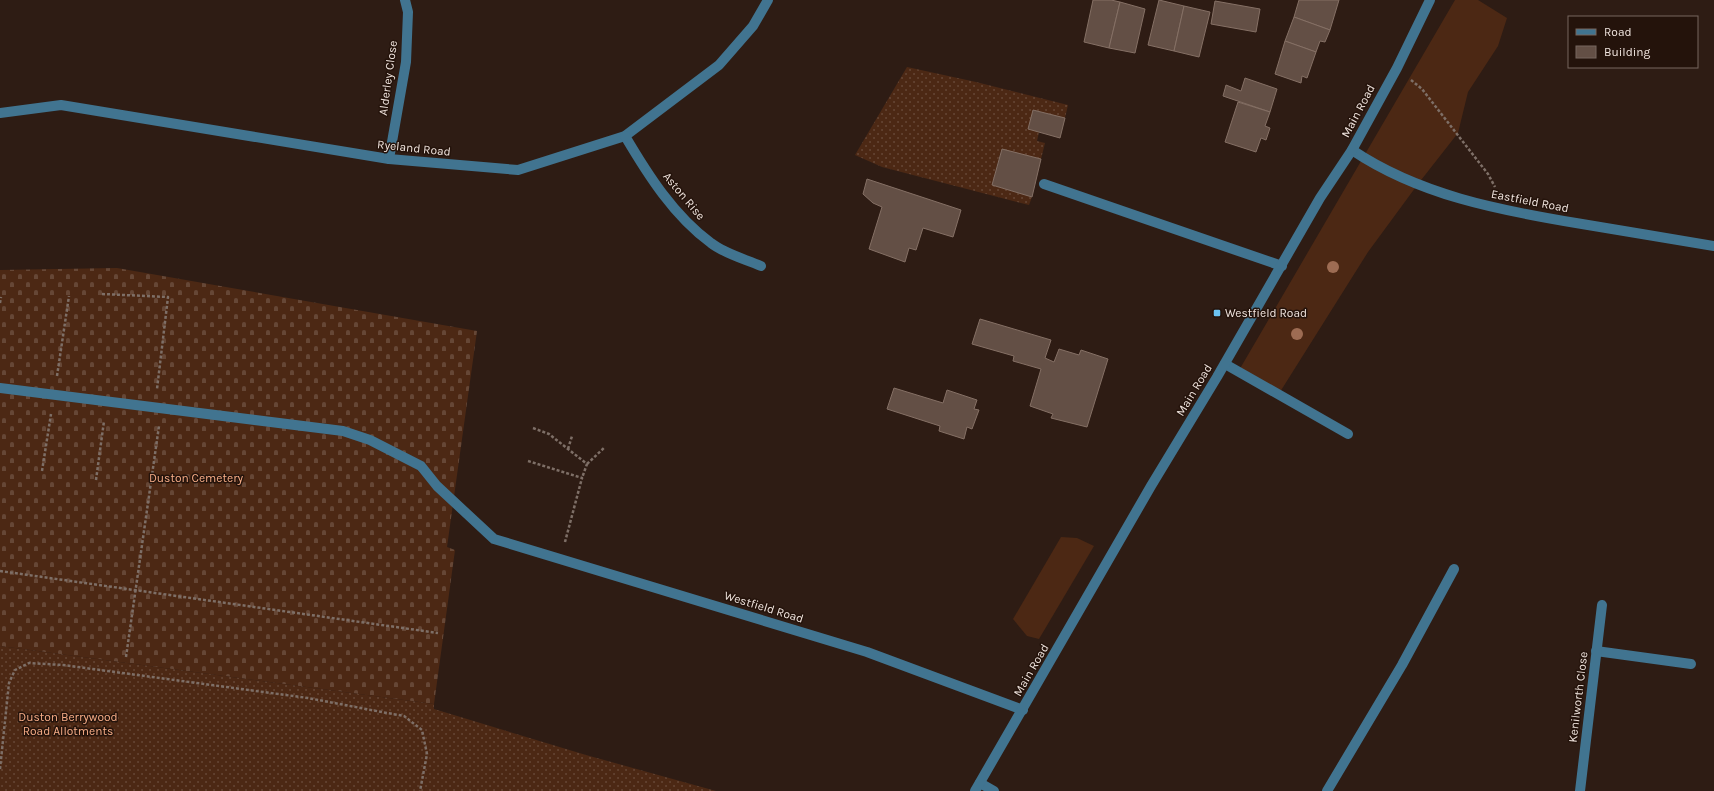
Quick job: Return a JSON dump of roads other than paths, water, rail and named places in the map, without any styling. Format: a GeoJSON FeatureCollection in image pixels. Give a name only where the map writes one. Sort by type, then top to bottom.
{"type":"FeatureCollection","features":[{"type":"Feature","properties":{"kind":"street","name":"Alderley Close"},"geometry":{"type":"LineString","coordinates":[[389,159],[406,62],[408,12],[405,0]]}},
{"type":"Feature","properties":{"kind":"street","name":"Ryeland Road"},"geometry":{"type":"LineString","coordinates":[[0,113],[61,105],[389,159],[518,170],[625,136],[719,65],[753,26],[768,0]]}},
{"type":"Feature","properties":{"kind":"street","name":"Main Road"},"geometry":{"type":"LineString","coordinates":[[978,787],[1151,486],[1225,364],[1320,198],[1352,150],[1397,68],[1430,0]]}},
{"type":"Feature","properties":{"kind":"street","name":"Aston Rise"},"geometry":{"type":"LineString","coordinates":[[625,136],[657,186],[685,221],[712,244],[761,266]]}},
{"type":"Feature","properties":{"kind":"street","name":"Eastfield Road"},"geometry":{"type":"LineString","coordinates":[[1352,150],[1370,162],[1418,184],[1460,200],[1507,211],[1714,246]]}},
{"type":"Feature","properties":{"kind":"street"},"geometry":{"type":"LineString","coordinates":[[1044,184],[1282,266]]}},
{"type":"Feature","properties":{"kind":"street"},"geometry":{"type":"LineString","coordinates":[[1225,364],[1348,434]]}},
{"type":"Feature","properties":{"kind":"street","name":"Westfield Road"},"geometry":{"type":"LineString","coordinates":[[0,388],[343,431],[370,440],[421,466],[437,486],[494,540],[867,652],[1023,710]]}},
{"type":"Feature","properties":{"kind":"street"},"geometry":{"type":"LineString","coordinates":[[1327,791],[1402,665],[1454,569]]}},
{"type":"Feature","properties":{"kind":"street","name":"Kenilworth Close"},"geometry":{"type":"LineString","coordinates":[[1580,791],[1602,605]]}},
{"type":"Feature","properties":{"kind":"street"},"geometry":{"type":"LineString","coordinates":[[1596,651],[1691,664]]}},
{"type":"Feature","properties":{"kind":"street"},"geometry":{"type":"LineString","coordinates":[[978,787],[994,791]]}},
{"type":"Feature","properties":{"kind":"place","name":"Westfield Road"},"geometry":{"type":"Point","coordinates":[1217,313]}},
{"type":"Feature","properties":{"kind":"park label","name":"Duston Cemetery"},"geometry":{"type":"Point","coordinates":[196,478]}},
{"type":"Feature","properties":{"kind":"park label","name":"Duston Berrywood Road Allotments"},"geometry":{"type":"Point","coordinates":[68,724]}}]}
